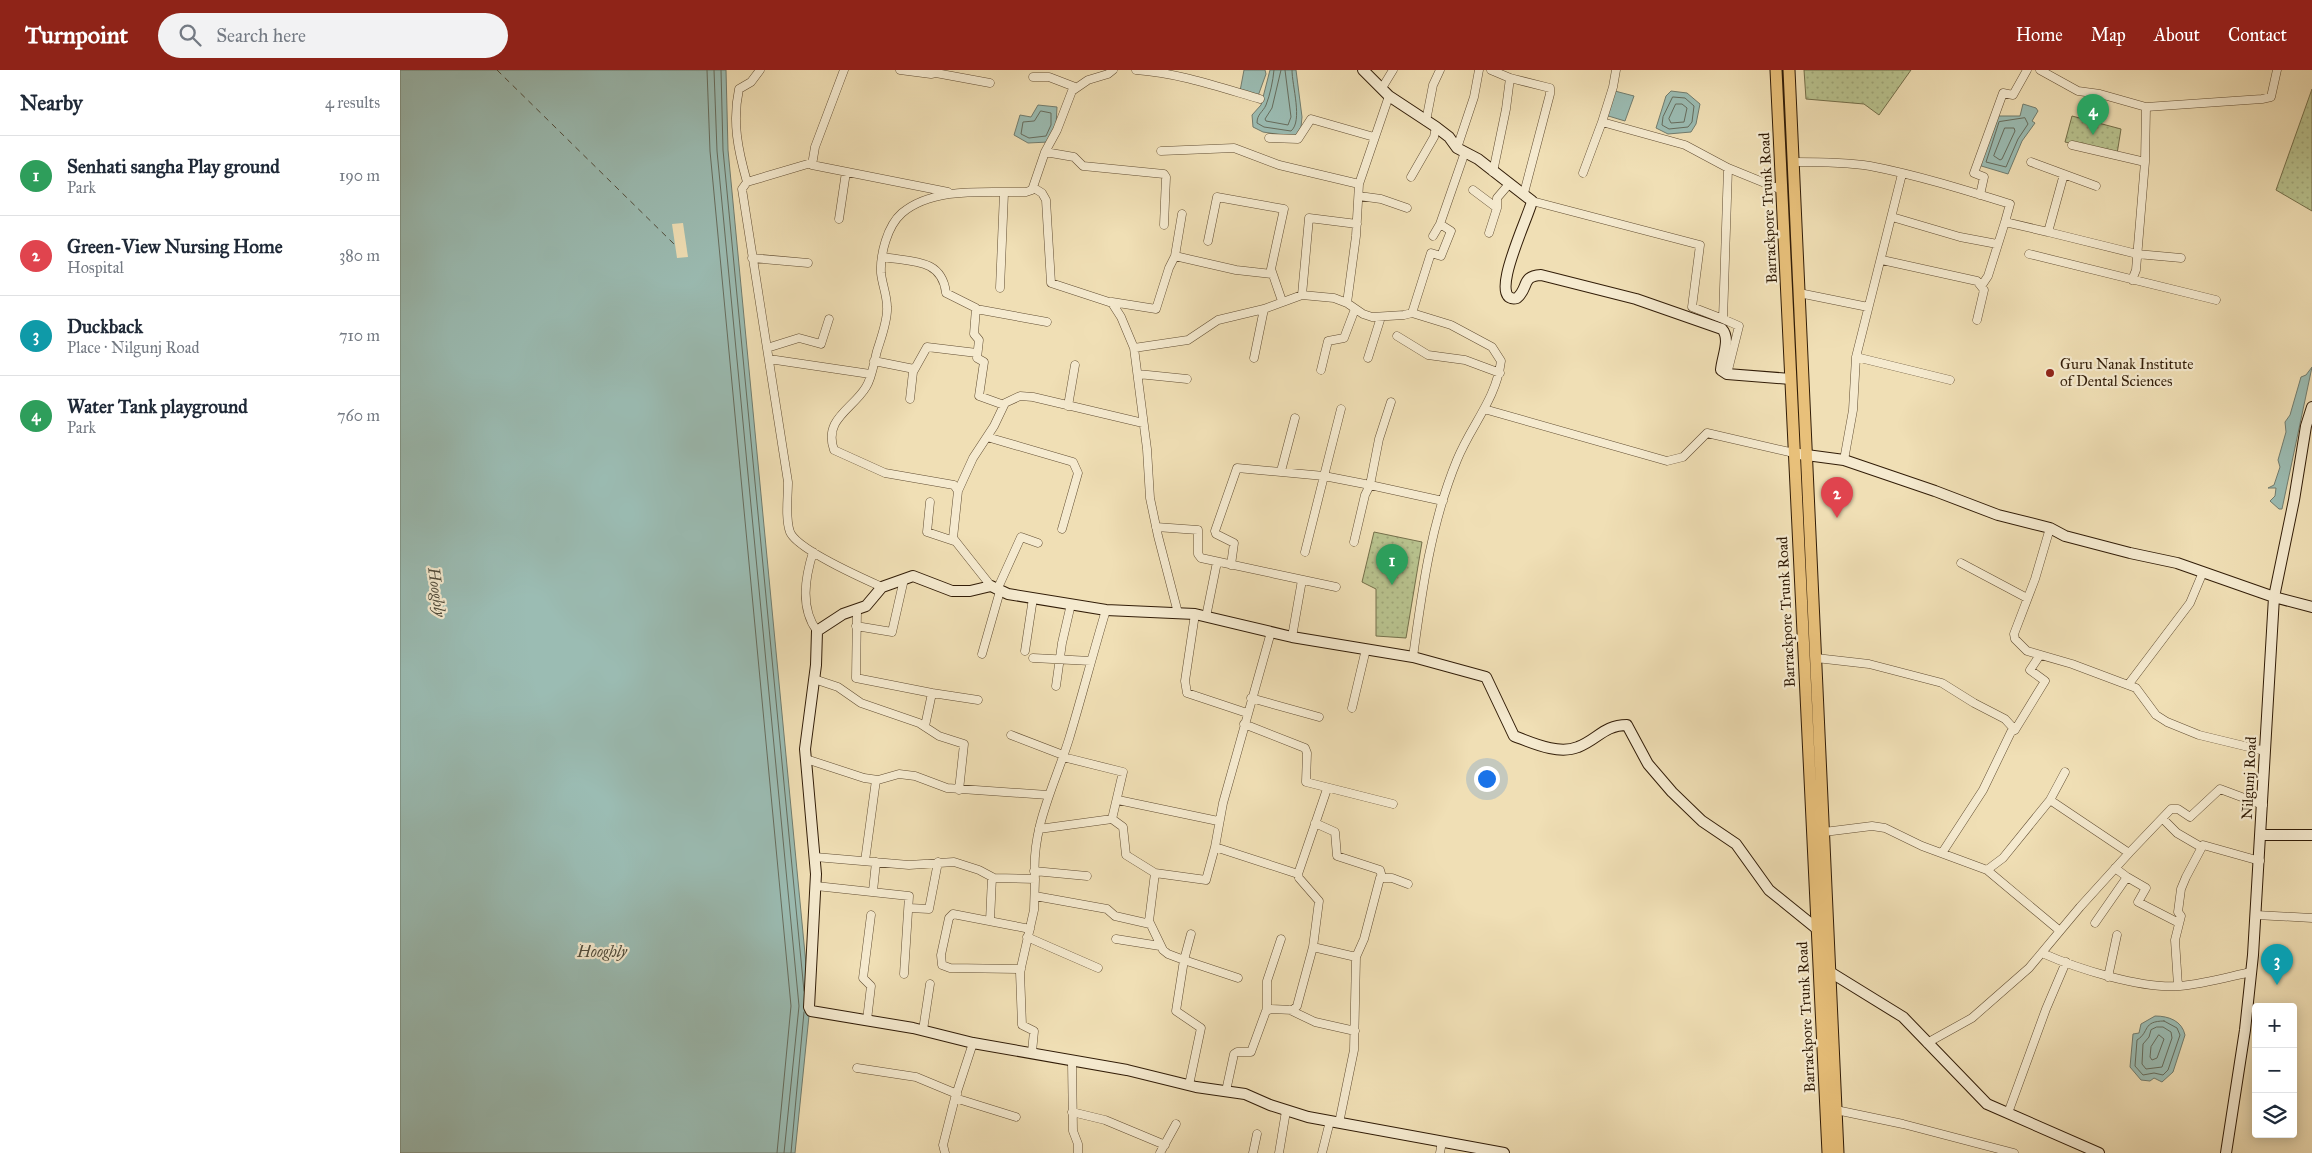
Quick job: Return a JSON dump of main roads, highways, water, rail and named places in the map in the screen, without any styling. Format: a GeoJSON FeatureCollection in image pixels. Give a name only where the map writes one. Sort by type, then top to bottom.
{"type":"FeatureCollection","features":[{"type":"Feature","properties":{"kind":"main road","name":"Barrackpore Trunk Road"},"geometry":{"type":"LineString","coordinates":[[1776,70],[1791,379],[1800,454],[1816,658],[1824,832],[1828,1153]]}},
{"type":"Feature","properties":{"kind":"main road","name":"Barrackpore Trunk Road"},"geometry":{"type":"LineString","coordinates":[[1789,70],[1799,293],[1800,454],[1816,928],[1825,972],[1838,1153]]}},
{"type":"Feature","properties":{"kind":"water","name":"Hooghly"},"geometry":{"type":"Polygon","coordinates":[[[400,70],[726,70],[728,150],[810,1006],[795,1153],[400,1153],[400,70]]]}},
{"type":"Feature","properties":{"kind":"water"},"geometry":{"type":"Polygon","coordinates":[[[1244,70],[1265,70],[1266,74],[1258,96],[1240,91],[1244,70]]]}},
{"type":"Feature","properties":{"kind":"water"},"geometry":{"type":"Polygon","coordinates":[[[1270,70],[1296,70],[1302,117],[1301,127],[1295,137],[1263,132],[1253,127],[1252,115],[1261,105],[1270,70]]]}},
{"type":"Feature","properties":{"kind":"water"},"geometry":{"type":"Polygon","coordinates":[[[1611,90],[1634,96],[1625,121],[1605,115],[1611,90]]]}},
{"type":"Feature","properties":{"kind":"water"},"geometry":{"type":"Polygon","coordinates":[[[1671,91],[1687,93],[1700,104],[1696,124],[1691,132],[1668,134],[1656,128],[1666,96],[1671,91]]]}},
{"type":"Feature","properties":{"kind":"water"},"geometry":{"type":"Polygon","coordinates":[[[2023,104],[2036,108],[2038,111],[2032,121],[2035,123],[2022,141],[2008,174],[1978,165],[1995,116],[2020,116],[2023,104]]]}},
{"type":"Feature","properties":{"kind":"water"},"geometry":{"type":"Polygon","coordinates":[[[1038,105],[1057,107],[1056,126],[1049,142],[1028,143],[1014,135],[1020,115],[1031,117],[1038,105]]]}},
{"type":"Feature","properties":{"kind":"water"},"geometry":{"type":"Polygon","coordinates":[[[2312,367],[2282,509],[2279,509],[2270,501],[2275,496],[2276,488],[2268,488],[2274,485],[2280,467],[2278,460],[2286,432],[2285,422],[2290,415],[2301,377],[2306,375],[2312,367]]]}},
{"type":"Feature","properties":{"kind":"water"},"geometry":{"type":"Polygon","coordinates":[[[2155,1016],[2174,1020],[2181,1026],[2185,1035],[2173,1072],[2162,1082],[2154,1078],[2150,1081],[2141,1080],[2130,1067],[2133,1034],[2139,1033],[2141,1024],[2155,1016]]]}},
{"type":"Feature","properties":{"kind":"place","name":"Water Tank playground"},"geometry":{"type":"Point","coordinates":[2093,135]}},
{"type":"Feature","properties":{"kind":"place","name":"Guru Nanak Institute of Dental Sciences"},"geometry":{"type":"Point","coordinates":[2050,373]}},
{"type":"Feature","properties":{"kind":"place","name":"Green-View Nursing Home"},"geometry":{"type":"Point","coordinates":[1837,518]}},
{"type":"Feature","properties":{"kind":"place","name":"Senhati sangha Play ground"},"geometry":{"type":"Point","coordinates":[1392,585]}},
{"type":"Feature","properties":{"kind":"place","name":"Duckback"},"geometry":{"type":"Point","coordinates":[2277,985]}}]}
